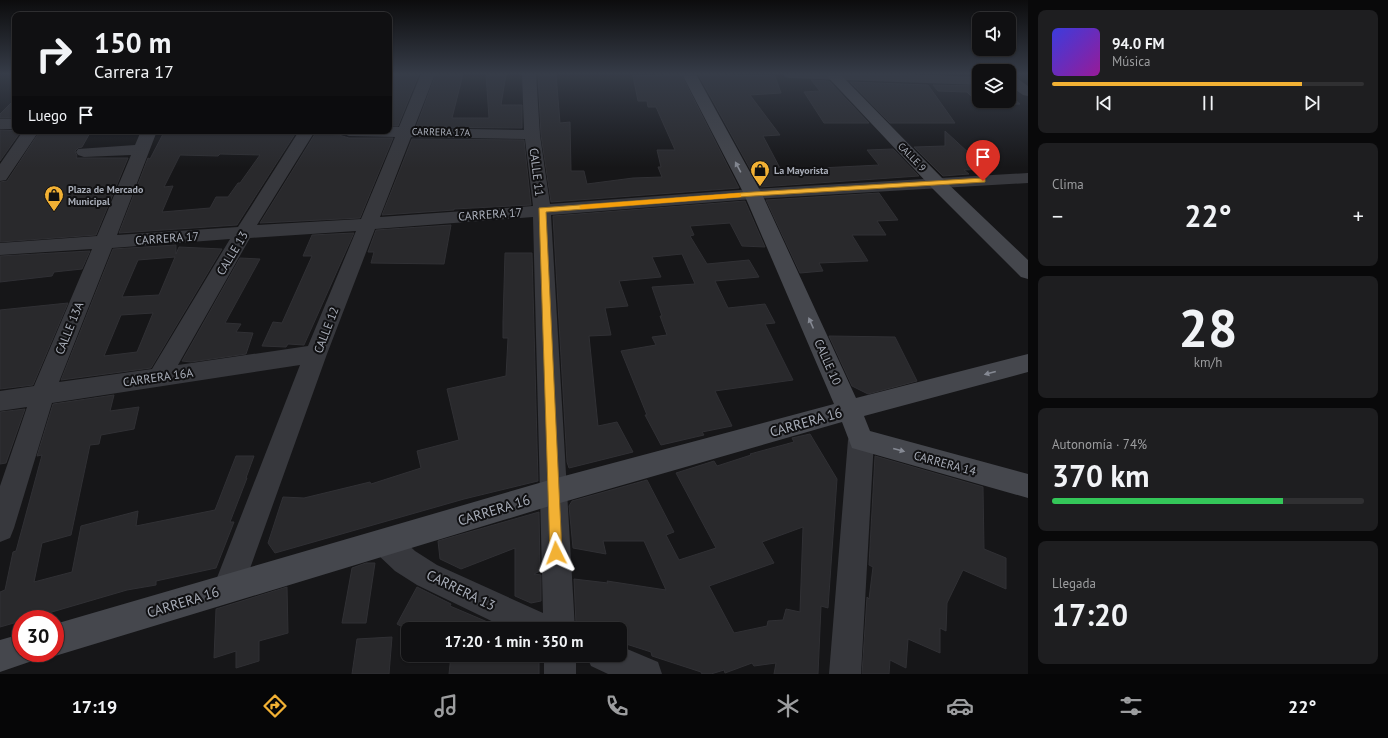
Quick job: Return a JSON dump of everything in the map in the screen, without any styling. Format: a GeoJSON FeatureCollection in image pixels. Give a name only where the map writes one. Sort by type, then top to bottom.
{"type":"FeatureCollection","features":[{"type":"Feature","properties":{"kind":"main road","name":"CALLE 10"},"geometry":{"type":"LineString","coordinates":[[706,105],[753,194],[861,440]]}},
{"type":"Feature","properties":{"kind":"main road","name":"CALLE 9"},"geometry":{"type":"LineString","coordinates":[[862,105],[938,184],[1028,272]]}},
{"type":"Feature","properties":{"kind":"main road","name":"CARRERA 16"},"geometry":{"type":"LineString","coordinates":[[64,637],[228,588],[386,543],[553,492],[849,410],[1028,363]]}},
{"type":"Feature","properties":{"kind":"main road","name":"CARRERA 14"},"geometry":{"type":"LineString","coordinates":[[861,440],[1028,486]]}},
{"type":"Feature","properties":{"kind":"main road"},"geometry":{"type":"LineString","coordinates":[[0,656],[12,653]]}},
{"type":"Feature","properties":{"kind":"street","name":"CALLE 12"},"geometry":{"type":"LineString","coordinates":[[228,588],[316,354],[416,105]]}},
{"type":"Feature","properties":{"kind":"street","name":"CALLE 11"},"geometry":{"type":"LineString","coordinates":[[531,105],[532,134],[542,210],[560,622]]}},
{"type":"Feature","properties":{"kind":"street"},"geometry":{"type":"LineString","coordinates":[[0,124],[12,124]]}},
{"type":"Feature","properties":{"kind":"street","name":"CARRERA 17A"},"geometry":{"type":"LineString","coordinates":[[392,132],[532,134]]}},
{"type":"Feature","properties":{"kind":"street"},"geometry":{"type":"LineString","coordinates":[[0,176],[30,134]]}},
{"type":"Feature","properties":{"kind":"street","name":"CALLE 13"},"geometry":{"type":"LineString","coordinates":[[159,377],[244,232],[305,134]]}},
{"type":"Feature","properties":{"kind":"street"},"geometry":{"type":"LineString","coordinates":[[84,152],[145,140]]}},
{"type":"Feature","properties":{"kind":"street","name":"CALLE 13A"},"geometry":{"type":"LineString","coordinates":[[0,528],[42,394],[145,140]]}},
{"type":"Feature","properties":{"kind":"street","name":"CARRERA 17"},"geometry":{"type":"LineString","coordinates":[[0,249],[367,224],[753,194],[1028,178]]}},
{"type":"Feature","properties":{"kind":"street","name":"CARRERA 16A"},"geometry":{"type":"LineString","coordinates":[[0,401],[316,354]]}},
{"type":"Feature","properties":{"kind":"street","name":"CALLE 10"},"geometry":{"type":"LineString","coordinates":[[845,674],[861,440]]}},
{"type":"Feature","properties":{"kind":"street","name":"CARRERA 13"},"geometry":{"type":"LineString","coordinates":[[386,543],[405,561],[428,575],[528,622]]}},
{"type":"Feature","properties":{"kind":"street"},"geometry":{"type":"LineString","coordinates":[[560,662],[560,674]]}},
{"type":"Feature","properties":{"kind":"street"},"geometry":{"type":"LineString","coordinates":[[618,662],[646,674]]}},
{"type":"Feature","properties":{"kind":"building"},"geometry":{"type":"Polygon","coordinates":[[[9,105],[12,105],[12,118],[0,118],[0,114],[9,105]]]}},
{"type":"Feature","properties":{"kind":"building"},"geometry":{"type":"Polygon","coordinates":[[[392,105],[406,105],[398,126],[392,126],[392,105]]]}},
{"type":"Feature","properties":{"kind":"building"},"geometry":{"type":"Polygon","coordinates":[[[424,105],[455,105],[452,118],[489,118],[488,105],[522,105],[522,128],[416,127],[424,105]]]}},
{"type":"Feature","properties":{"kind":"building"},"geometry":{"type":"Polygon","coordinates":[[[540,105],[559,105],[560,123],[570,122],[571,171],[584,171],[587,184],[633,178],[662,177],[658,167],[661,167],[657,150],[675,150],[656,107],[648,107],[648,105],[697,105],[739,188],[551,202],[541,135],[540,105]]]}},
{"type":"Feature","properties":{"kind":"building"},"geometry":{"type":"Polygon","coordinates":[[[715,105],[758,105],[780,135],[763,136],[781,170],[879,165],[867,150],[893,149],[919,176],[760,187],[715,105]]]}},
{"type":"Feature","properties":{"kind":"building"},"geometry":{"type":"Polygon","coordinates":[[[813,105],[852,105],[869,123],[824,123],[813,105]]]}},
{"type":"Feature","properties":{"kind":"building"},"geometry":{"type":"Polygon","coordinates":[[[873,105],[943,105],[955,123],[890,123],[873,105]]]}},
{"type":"Feature","properties":{"kind":"building"},"geometry":{"type":"Polygon","coordinates":[[[0,130],[12,131],[12,134],[19,134],[0,161],[0,130]]]}},
{"type":"Feature","properties":{"kind":"building"},"geometry":{"type":"Polygon","coordinates":[[[945,131],[985,169],[964,170],[969,174],[943,176],[914,147],[945,146],[945,131]]]}},
{"type":"Feature","properties":{"kind":"building","name":"Plaza de Mercado Municipal"},"geometry":{"type":"Polygon","coordinates":[[[38,134],[89,134],[82,147],[75,151],[77,156],[76,158],[128,158],[96,235],[0,242],[0,182],[7,181],[38,134]]]}},
{"type":"Feature","properties":{"kind":"building"},"geometry":{"type":"Polygon","coordinates":[[[163,134],[295,134],[237,225],[119,233],[148,158],[150,159],[163,134]],[[180,155],[164,187],[173,186],[162,212],[210,208],[216,197],[228,197],[238,183],[240,183],[260,155],[180,155]]]}},
{"type":"Feature","properties":{"kind":"building"},"geometry":{"type":"Polygon","coordinates":[[[315,134],[339,135],[349,138],[393,138],[360,218],[260,223],[315,134]]]}},
{"type":"Feature","properties":{"kind":"building"},"geometry":{"type":"Polygon","coordinates":[[[412,139],[524,140],[531,205],[382,215],[412,139]]]}},
{"type":"Feature","properties":{"kind":"building"},"geometry":{"type":"Polygon","coordinates":[[[879,193],[898,220],[877,221],[886,235],[852,235],[868,261],[819,263],[823,271],[800,273],[766,200],[879,193]]]}},
{"type":"Feature","properties":{"kind":"building"},"geometry":{"type":"Polygon","coordinates":[[[745,201],[765,247],[742,246],[730,223],[690,226],[694,235],[690,236],[707,264],[749,260],[759,277],[715,281],[728,308],[765,304],[775,323],[765,324],[793,380],[715,391],[732,426],[702,432],[704,435],[661,445],[645,415],[647,415],[621,351],[656,345],[652,337],[667,335],[652,287],[695,284],[682,254],[652,257],[661,277],[619,281],[628,306],[605,308],[611,335],[589,336],[598,426],[617,422],[633,452],[569,468],[567,462],[553,216],[745,201]]]}},
{"type":"Feature","properties":{"kind":"building"},"geometry":{"type":"Polygon","coordinates":[[[451,225],[444,264],[371,263],[374,252],[368,252],[376,230],[451,225]]]}},
{"type":"Feature","properties":{"kind":"building"},"geometry":{"type":"Polygon","coordinates":[[[354,233],[304,345],[288,344],[286,347],[262,346],[273,322],[282,323],[312,256],[303,256],[312,235],[354,233]]]}},
{"type":"Feature","properties":{"kind":"building"},"geometry":{"type":"Polygon","coordinates":[[[176,245],[176,254],[179,247],[222,249],[151,368],[61,380],[113,249],[176,245]],[[175,257],[138,260],[122,297],[159,295],[175,257]],[[153,313],[121,315],[104,356],[137,352],[153,313]]]}},
{"type":"Feature","properties":{"kind":"building"},"geometry":{"type":"Polygon","coordinates":[[[90,251],[82,269],[54,272],[52,276],[0,282],[0,256],[90,251]]]}},
{"type":"Feature","properties":{"kind":"building"},"geometry":{"type":"Polygon","coordinates":[[[505,253],[532,253],[538,481],[464,499],[275,553],[268,543],[283,497],[304,498],[370,482],[371,484],[421,468],[417,451],[459,440],[447,389],[506,376],[508,338],[503,338],[505,253]]]}},
{"type":"Feature","properties":{"kind":"building"},"geometry":{"type":"Polygon","coordinates":[[[240,258],[260,259],[225,323],[241,324],[236,332],[253,333],[246,354],[191,362],[182,361],[240,258]]]}},
{"type":"Feature","properties":{"kind":"building"},"geometry":{"type":"Polygon","coordinates":[[[68,303],[33,385],[0,389],[0,310],[68,303]]]}},
{"type":"Feature","properties":{"kind":"building"},"geometry":{"type":"Polygon","coordinates":[[[829,336],[895,337],[917,381],[868,394],[852,386],[829,336]]]}},
{"type":"Feature","properties":{"kind":"building"},"geometry":{"type":"Polygon","coordinates":[[[114,395],[110,411],[139,407],[134,429],[101,435],[99,444],[90,445],[71,535],[42,543],[34,582],[72,572],[81,526],[138,511],[136,526],[215,510],[236,456],[254,456],[230,522],[234,522],[216,568],[156,581],[156,585],[127,590],[59,610],[12,610],[12,624],[0,627],[0,592],[5,590],[13,552],[16,551],[42,455],[37,456],[53,404],[114,395]]]}},
{"type":"Feature","properties":{"kind":"building"},"geometry":{"type":"Polygon","coordinates":[[[25,409],[6,463],[0,464],[0,412],[25,409]]]}},
{"type":"Feature","properties":{"kind":"building"},"geometry":{"type":"Polygon","coordinates":[[[810,434],[837,479],[828,608],[821,606],[818,674],[774,674],[776,663],[754,666],[752,663],[725,673],[724,670],[711,674],[702,674],[701,672],[652,656],[651,652],[627,644],[627,622],[576,622],[574,579],[608,583],[607,581],[666,590],[644,541],[603,541],[606,554],[573,548],[569,506],[572,501],[647,480],[674,532],[666,535],[679,560],[716,548],[676,473],[714,461],[717,466],[751,455],[750,454],[794,442],[792,438],[810,434]],[[803,527],[762,542],[774,563],[709,586],[734,633],[767,626],[768,621],[783,620],[786,609],[800,612],[803,527]]]}},
{"type":"Feature","properties":{"kind":"building"},"geometry":{"type":"Polygon","coordinates":[[[875,456],[983,487],[984,549],[1006,558],[1006,589],[963,570],[947,603],[946,631],[940,628],[940,653],[908,639],[906,668],[890,660],[889,674],[862,674],[867,597],[869,599],[873,567],[869,565],[875,456]]]}},
{"type":"Feature","properties":{"kind":"building"},"geometry":{"type":"Polygon","coordinates":[[[539,512],[540,571],[534,574],[541,575],[541,601],[531,603],[515,596],[515,548],[461,569],[440,559],[438,541],[539,512]]]}},
{"type":"Feature","properties":{"kind":"building"},"geometry":{"type":"Polygon","coordinates":[[[366,563],[375,563],[366,623],[342,623],[352,568],[366,563]]]}},
{"type":"Feature","properties":{"kind":"building"},"geometry":{"type":"Polygon","coordinates":[[[287,587],[288,633],[259,641],[259,661],[236,668],[236,651],[214,658],[216,609],[287,587]]]}},
{"type":"Feature","properties":{"kind":"building"},"geometry":{"type":"Polygon","coordinates":[[[417,587],[451,604],[450,606],[488,622],[401,622],[401,626],[397,624],[417,587]]]}},
{"type":"Feature","properties":{"kind":"building"},"geometry":{"type":"Polygon","coordinates":[[[392,637],[389,674],[352,674],[357,639],[392,637]]]}},
{"type":"Feature","properties":{"kind":"building"},"geometry":{"type":"Polygon","coordinates":[[[450,662],[539,662],[539,674],[449,674],[450,662]]]}},
{"type":"Feature","properties":{"kind":"slow traffic"},"geometry":{"type":"LineString","coordinates":[[582,207],[739,195]]}},
{"type":"Feature","properties":{"kind":"place","name":"La Mayorista"},"geometry":{"type":"Point","coordinates":[760,187]}},
{"type":"Feature","properties":{"kind":"place","name":"Plaza de Mercado Municipal"},"geometry":{"type":"Point","coordinates":[54,212]}},
{"type":"Feature","properties":{"kind":"route"},"geometry":{"type":"LineString","coordinates":[[556,553],[542,210],[753,194],[983,181]]}}]}
